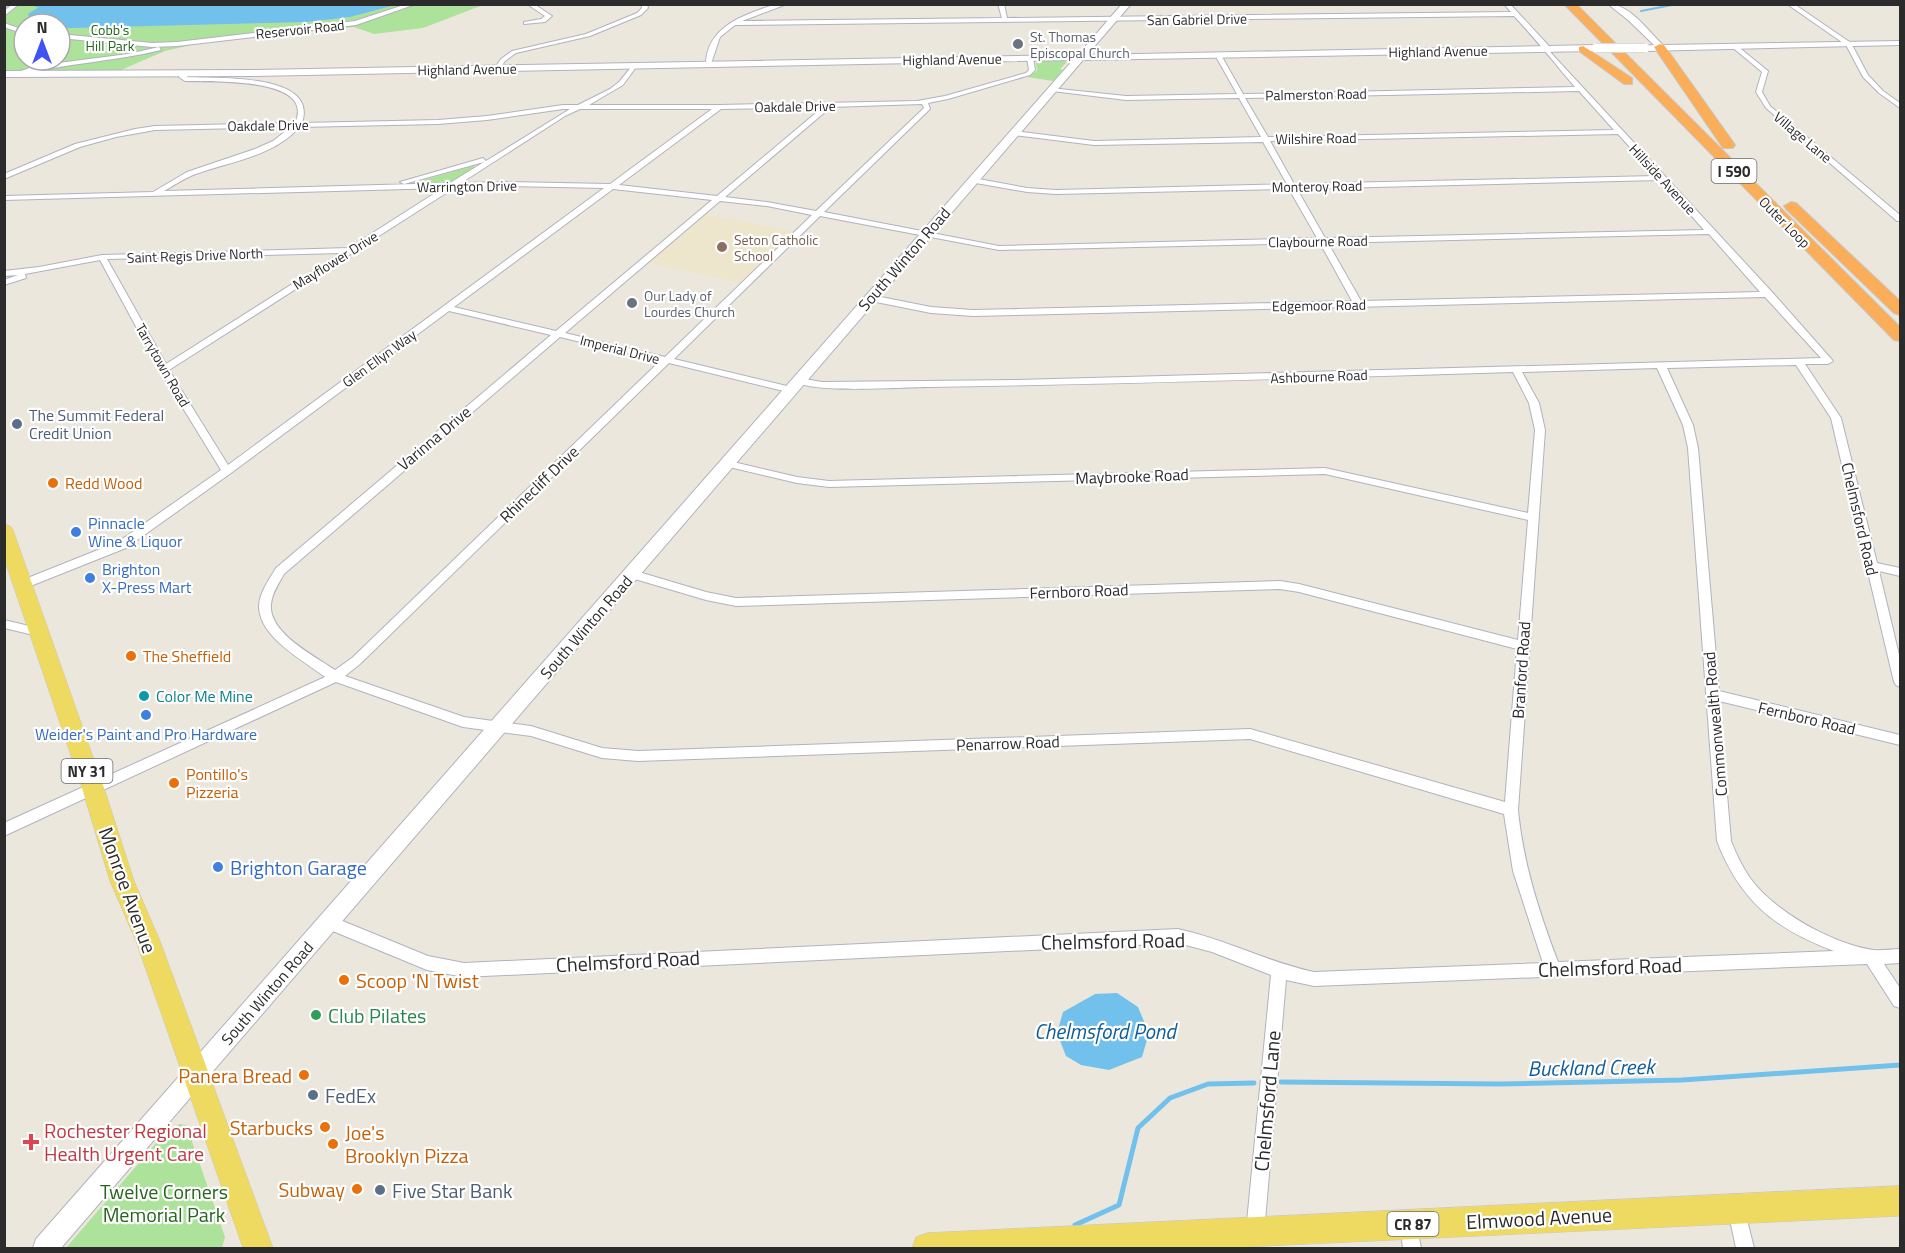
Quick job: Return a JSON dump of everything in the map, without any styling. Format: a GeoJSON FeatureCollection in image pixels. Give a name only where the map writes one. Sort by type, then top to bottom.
{"type":"FeatureCollection","features":[{"type":"Feature","properties":{"kind":"highway","name":"Outer Loop"},"geometry":{"type":"LineString","coordinates":[[1569,4],[1900,336]]}},
{"type":"Feature","properties":{"kind":"highway","name":"Outer Loop"},"geometry":{"type":"LineString","coordinates":[[1585,4],[1900,310]]}},
{"type":"Feature","properties":{"kind":"highway"},"geometry":{"type":"LineString","coordinates":[[1660,47],[1728,145]]}},
{"type":"Feature","properties":{"kind":"highway"},"geometry":{"type":"LineString","coordinates":[[1583,49],[1613,69],[1708,145]]}},
{"type":"Feature","properties":{"kind":"main road","name":"Monroe Avenue"},"geometry":{"type":"LineString","coordinates":[[4,530],[93,789],[122,881],[148,941],[258,1248]]}},
{"type":"Feature","properties":{"kind":"main road","name":"Elmwood Avenue"},"geometry":{"type":"LineString","coordinates":[[927,1248],[1020,1246],[1255,1232],[1411,1236],[1736,1208],[1900,1201]]}},
{"type":"Feature","properties":{"kind":"street"},"geometry":{"type":"LineString","coordinates":[[4,14],[17,4]]}},
{"type":"Feature","properties":{"kind":"street","name":"Reservoir Road"},"geometry":{"type":"LineString","coordinates":[[72,37],[152,45],[184,43],[356,23],[414,4]]}},
{"type":"Feature","properties":{"kind":"street"},"geometry":{"type":"LineString","coordinates":[[526,23],[543,21],[549,16],[529,4]]}},
{"type":"Feature","properties":{"kind":"street"},"geometry":{"type":"LineString","coordinates":[[497,69],[503,60],[514,52],[588,35],[639,14],[645,8],[644,4]]}},
{"type":"Feature","properties":{"kind":"street"},"geometry":{"type":"LineString","coordinates":[[708,64],[718,36],[736,23],[785,4]]}},
{"type":"Feature","properties":{"kind":"street"},"geometry":{"type":"LineString","coordinates":[[1001,4],[1005,20]]}},
{"type":"Feature","properties":{"kind":"street","name":"South Winton Road"},"geometry":{"type":"LineString","coordinates":[[45,1248],[1127,4]]}},
{"type":"Feature","properties":{"kind":"street","name":"Hillside Avenue"},"geometry":{"type":"LineString","coordinates":[[1506,4],[1580,89],[1821,352]]}},
{"type":"Feature","properties":{"kind":"street"},"geometry":{"type":"LineString","coordinates":[[1612,4],[1631,18],[1660,47]]}},
{"type":"Feature","properties":{"kind":"street"},"geometry":{"type":"LineString","coordinates":[[1789,4],[1849,44],[1865,76],[1900,106]]}},
{"type":"Feature","properties":{"kind":"street","name":"San Gabriel Drive"},"geometry":{"type":"LineString","coordinates":[[736,23],[1515,14]]}},
{"type":"Feature","properties":{"kind":"street","name":"Reservoir Road"},"geometry":{"type":"LineString","coordinates":[[16,74],[38,67],[145,52],[184,43]]}},
{"type":"Feature","properties":{"kind":"street","name":"Highland Avenue"},"geometry":{"type":"LineString","coordinates":[[4,74],[185,74],[633,67],[1900,43]]}},
{"type":"Feature","properties":{"kind":"street"},"geometry":{"type":"LineString","coordinates":[[145,52],[152,45]]}},
{"type":"Feature","properties":{"kind":"street","name":"Village Lane"},"geometry":{"type":"LineString","coordinates":[[1734,46],[1765,71],[1758,90],[1761,99],[1768,107],[1900,219]]}},
{"type":"Feature","properties":{"kind":"street"},"geometry":{"type":"LineString","coordinates":[[1218,55],[1358,304]]}},
{"type":"Feature","properties":{"kind":"street","name":"Oakdale Drive"},"geometry":{"type":"LineString","coordinates":[[4,177],[64,150],[124,132],[168,127],[438,122],[563,107],[925,103],[1028,74],[1032,70],[1030,58]]}},
{"type":"Feature","properties":{"kind":"street","name":"Mayflower Drive"},"geometry":{"type":"LineString","coordinates":[[164,369],[563,115],[620,85],[630,75],[633,67]]}},
{"type":"Feature","properties":{"kind":"street"},"geometry":{"type":"LineString","coordinates":[[154,194],[188,175],[263,148],[300,125],[302,117],[300,103],[284,91],[245,81],[184,79],[182,77],[185,74]]}},
{"type":"Feature","properties":{"kind":"street","name":"Palmerston Road"},"geometry":{"type":"LineString","coordinates":[[1052,89],[1113,98],[1580,89]]}},
{"type":"Feature","properties":{"kind":"street","name":"Rhinecliff Drive"},"geometry":{"type":"LineString","coordinates":[[4,830],[335,677],[356,661],[928,108],[925,103]]}},
{"type":"Feature","properties":{"kind":"street","name":"Varinna Drive"},"geometry":{"type":"LineString","coordinates":[[499,727],[463,722],[335,677],[281,639],[272,629],[265,605],[274,580],[292,559],[557,333],[830,105]]}},
{"type":"Feature","properties":{"kind":"street","name":"Glen Ellyn Way"},"geometry":{"type":"LineString","coordinates":[[24,584],[122,545],[226,471],[719,107]]}},
{"type":"Feature","properties":{"kind":"street","name":"Oakdale Drive"},"geometry":{"type":"LineString","coordinates":[[539,111],[563,115]]}},
{"type":"Feature","properties":{"kind":"street","name":"Wilshire Road"},"geometry":{"type":"LineString","coordinates":[[1014,133],[1085,143],[1620,132]]}},
{"type":"Feature","properties":{"kind":"street","name":"Mayflower Drive"},"geometry":{"type":"LineString","coordinates":[[376,188],[457,169],[506,151]]}},
{"type":"Feature","properties":{"kind":"street","name":"Monteroy Road"},"geometry":{"type":"LineString","coordinates":[[973,180],[1045,191],[1662,178]]}},
{"type":"Feature","properties":{"kind":"street","name":"Warrington Drive"},"geometry":{"type":"LineString","coordinates":[[4,198],[452,186],[610,186],[720,197],[926,234]]}},
{"type":"Feature","properties":{"kind":"street","name":"Claybourne Road"},"geometry":{"type":"LineString","coordinates":[[926,234],[982,246],[1007,248],[1712,232]]}},
{"type":"Feature","properties":{"kind":"street","name":"Saint Regis Drive North"},"geometry":{"type":"LineString","coordinates":[[4,274],[102,258],[352,250]]}},
{"type":"Feature","properties":{"kind":"street","name":"Tarrytown Road"},"geometry":{"type":"LineString","coordinates":[[102,258],[164,369],[226,471]]}},
{"type":"Feature","properties":{"kind":"street","name":"Saint Regis Drive North"},"geometry":{"type":"LineString","coordinates":[[4,283],[39,270]]}},
{"type":"Feature","properties":{"kind":"street","name":"Edgemoor Road"},"geometry":{"type":"LineString","coordinates":[[871,298],[931,310],[973,313],[1769,294]]}},
{"type":"Feature","properties":{"kind":"street","name":"Imperial Drive"},"geometry":{"type":"LineString","coordinates":[[448,308],[666,360],[796,386]]}},
{"type":"Feature","properties":{"kind":"street","name":"Ashbourne Road"},"geometry":{"type":"LineString","coordinates":[[796,386],[1800,364],[1828,361],[1821,352]]}},
{"type":"Feature","properties":{"kind":"street","name":"Chelmsford Road"},"geometry":{"type":"LineString","coordinates":[[1800,364],[1836,418],[1900,682]]}},
{"type":"Feature","properties":{"kind":"street","name":"Commonwealth Road"},"geometry":{"type":"LineString","coordinates":[[1661,366],[1688,424],[1693,448],[1724,841],[1734,865],[1761,900],[1796,927],[1828,944],[1870,956]]}},
{"type":"Feature","properties":{"kind":"street","name":"Branford Road"},"geometry":{"type":"LineString","coordinates":[[1516,370],[1534,403],[1540,430],[1511,810],[1512,834],[1522,885],[1553,969]]}},
{"type":"Feature","properties":{"kind":"street","name":"Maybrooke Road"},"geometry":{"type":"LineString","coordinates":[[729,464],[797,480],[829,484],[1325,471],[1533,518]]}},
{"type":"Feature","properties":{"kind":"street"},"geometry":{"type":"LineString","coordinates":[[1870,565],[1900,572]]}},
{"type":"Feature","properties":{"kind":"street","name":"Fernboro Road"},"geometry":{"type":"LineString","coordinates":[[632,574],[706,596],[736,602],[1280,585],[1523,646]]}},
{"type":"Feature","properties":{"kind":"street"},"geometry":{"type":"LineString","coordinates":[[4,624],[38,632]]}},
{"type":"Feature","properties":{"kind":"street","name":"Fernboro Road"},"geometry":{"type":"LineString","coordinates":[[1713,695],[1900,740]]}},
{"type":"Feature","properties":{"kind":"street","name":"Penarrow Road"},"geometry":{"type":"LineString","coordinates":[[499,727],[531,731],[602,753],[638,756],[1250,734],[1511,810]]}},
{"type":"Feature","properties":{"kind":"street","name":"Chelmsford Road"},"geometry":{"type":"LineString","coordinates":[[328,922],[427,963],[464,970],[1178,936],[1197,939],[1299,977],[1330,979],[1900,956]]}},
{"type":"Feature","properties":{"kind":"street"},"geometry":{"type":"LineString","coordinates":[[1870,956],[1900,1001]]}},
{"type":"Feature","properties":{"kind":"street","name":"Chelmsford Lane"},"geometry":{"type":"LineString","coordinates":[[1255,1232],[1279,971]]}},
{"type":"Feature","properties":{"kind":"street"},"geometry":{"type":"LineString","coordinates":[[1736,1208],[1745,1248]]}},
{"type":"Feature","properties":{"kind":"shaded area","name":"Seton Catholic School"},"geometry":{"type":"Polygon","coordinates":[[[705,214],[794,231],[741,283],[647,263],[705,214]]]}},
{"type":"Feature","properties":{"kind":"green space","name":"Cobb's Hill Park"},"geometry":{"type":"Polygon","coordinates":[[[4,5],[483,5],[423,28],[374,34],[354,27],[200,43],[165,51],[121,70],[72,70],[72,12],[12,12],[12,70],[5,70],[4,5]]]}},
{"type":"Feature","properties":{"kind":"green space"},"geometry":{"type":"Polygon","coordinates":[[[1065,60],[1066,63],[1060,69],[1063,70],[1053,81],[1027,77],[1037,71],[1038,61],[1065,60]]]}},
{"type":"Feature","properties":{"kind":"green space"},"geometry":{"type":"Polygon","coordinates":[[[476,167],[449,183],[409,184],[476,167]]]}},
{"type":"Feature","properties":{"kind":"green space","name":"Twelve Corners Memorial Park"},"geometry":{"type":"Polygon","coordinates":[[[180,1124],[186,1125],[188,1130],[225,1237],[222,1248],[66,1248],[168,1129],[180,1124]]]}},
{"type":"Feature","properties":{"kind":"water"},"geometry":{"type":"Polygon","coordinates":[[[38,4],[395,5],[350,17],[307,22],[72,28],[72,12],[31,12],[39,7],[34,7],[38,4]]]}},
{"type":"Feature","properties":{"kind":"water","name":"Chelmsford Pond"},"geometry":{"type":"Polygon","coordinates":[[[1117,993],[1138,1007],[1149,1033],[1142,1057],[1109,1070],[1081,1065],[1066,1056],[1057,1033],[1063,1012],[1095,994],[1117,993]]]}},
{"type":"Feature","properties":{"kind":"waterway"},"geometry":{"type":"LineString","coordinates":[[1641,11],[1677,4]]}},
{"type":"Feature","properties":{"kind":"waterway","name":"Buckland Creek"},"geometry":{"type":"LineString","coordinates":[[1281,1082],[1501,1084],[1682,1080],[1900,1065]]}},
{"type":"Feature","properties":{"kind":"waterway","name":"Buckland Creek"},"geometry":{"type":"LineString","coordinates":[[1075,1225],[1119,1205],[1138,1128],[1170,1098],[1208,1084],[1254,1083]]}},
{"type":"Feature","properties":{"kind":"place","name":"St. Thomas Episcopal Church"},"geometry":{"type":"Point","coordinates":[1018,44]}},
{"type":"Feature","properties":{"kind":"place","name":"Seton Catholic School"},"geometry":{"type":"Point","coordinates":[722,247]}},
{"type":"Feature","properties":{"kind":"place","name":"Our Lady of Lourdes Church"},"geometry":{"type":"Point","coordinates":[632,303]}},
{"type":"Feature","properties":{"kind":"place","name":"The Summit Federal Credit Union"},"geometry":{"type":"Point","coordinates":[17,424]}},
{"type":"Feature","properties":{"kind":"place","name":"Redd Wood"},"geometry":{"type":"Point","coordinates":[53,483]}},
{"type":"Feature","properties":{"kind":"place","name":"Pinnacle Wine & Liquor"},"geometry":{"type":"Point","coordinates":[76,532]}},
{"type":"Feature","properties":{"kind":"place","name":"Brighton X-Press Mart"},"geometry":{"type":"Point","coordinates":[90,578]}},
{"type":"Feature","properties":{"kind":"place","name":"The Sheffield"},"geometry":{"type":"Point","coordinates":[131,656]}},
{"type":"Feature","properties":{"kind":"place","name":"Color Me Mine"},"geometry":{"type":"Point","coordinates":[144,696]}},
{"type":"Feature","properties":{"kind":"place","name":"Weider's Paint and Pro Hardware"},"geometry":{"type":"Point","coordinates":[146,715]}},
{"type":"Feature","properties":{"kind":"place","name":"Pontillo's Pizzeria"},"geometry":{"type":"Point","coordinates":[174,783]}},
{"type":"Feature","properties":{"kind":"place","name":"Brighton Garage"},"geometry":{"type":"Point","coordinates":[218,867]}},
{"type":"Feature","properties":{"kind":"place","name":"Scoop 'N Twist"},"geometry":{"type":"Point","coordinates":[344,980]}},
{"type":"Feature","properties":{"kind":"place","name":"Club Pilates"},"geometry":{"type":"Point","coordinates":[316,1015]}},
{"type":"Feature","properties":{"kind":"place","name":"Panera Bread"},"geometry":{"type":"Point","coordinates":[304,1075]}},
{"type":"Feature","properties":{"kind":"place","name":"FedEx"},"geometry":{"type":"Point","coordinates":[313,1095]}},
{"type":"Feature","properties":{"kind":"place","name":"Starbucks"},"geometry":{"type":"Point","coordinates":[325,1127]}},
{"type":"Feature","properties":{"kind":"place","name":"Rochester Regional Health Urgent Care"},"geometry":{"type":"Point","coordinates":[31,1142]}},
{"type":"Feature","properties":{"kind":"place","name":"Joe's Brooklyn Pizza"},"geometry":{"type":"Point","coordinates":[333,1144]}},
{"type":"Feature","properties":{"kind":"place","name":"Subway"},"geometry":{"type":"Point","coordinates":[357,1189]}},
{"type":"Feature","properties":{"kind":"place","name":"Five Star Bank"},"geometry":{"type":"Point","coordinates":[380,1190]}}]}
